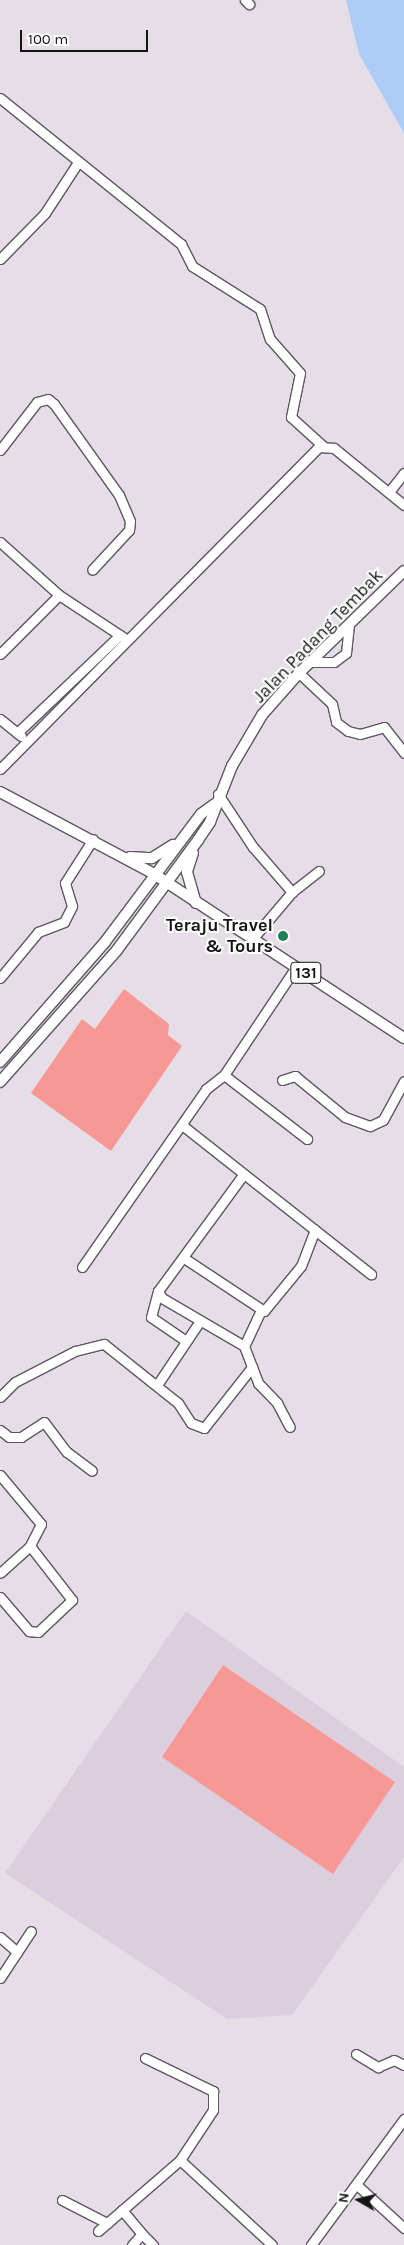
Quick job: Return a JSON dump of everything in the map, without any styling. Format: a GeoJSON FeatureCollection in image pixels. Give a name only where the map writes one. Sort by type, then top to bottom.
{"type":"FeatureCollection","features":[{"type":"Feature","properties":{"kind":"main road","name":"Jalan Padang Tembak"},"geometry":{"type":"LineString","coordinates":[[0,1062],[85,966],[154,874],[216,799],[262,715],[299,673],[404,571]]}},
{"type":"Feature","properties":{"kind":"main road"},"geometry":{"type":"LineString","coordinates":[[0,792],[124,856],[154,874]]}},
{"type":"Feature","properties":{"kind":"main road","name":"Jalan Padang Tembak"},"geometry":{"type":"LineString","coordinates":[[0,1082],[100,970],[198,840],[210,822],[216,799]]}},
{"type":"Feature","properties":{"kind":"main road"},"geometry":{"type":"LineString","coordinates":[[124,856],[152,858],[184,837]]}},
{"type":"Feature","properties":{"kind":"main road"},"geometry":{"type":"LineString","coordinates":[[196,903],[186,872],[198,840]]}},
{"type":"Feature","properties":{"kind":"main road","name":"131"},"geometry":{"type":"LineString","coordinates":[[154,874],[404,1038]]}},
{"type":"Feature","properties":{"kind":"street"},"geometry":{"type":"LineString","coordinates":[[0,98],[77,164],[181,244],[192,266],[260,309],[270,340],[300,373],[291,417],[323,446],[334,448],[404,504]]}},
{"type":"Feature","properties":{"kind":"street"},"geometry":{"type":"LineString","coordinates":[[0,259],[42,217],[77,164]]}},
{"type":"Feature","properties":{"kind":"street"},"geometry":{"type":"LineString","coordinates":[[0,450],[36,402],[48,399],[54,404],[119,495],[130,521],[128,530],[92,570]]}},
{"type":"Feature","properties":{"kind":"street"},"geometry":{"type":"LineString","coordinates":[[17,733],[123,637],[313,450],[323,446]]}},
{"type":"Feature","properties":{"kind":"street"},"geometry":{"type":"LineString","coordinates":[[389,492],[404,473]]}},
{"type":"Feature","properties":{"kind":"street"},"geometry":{"type":"LineString","coordinates":[[0,544],[59,595],[123,637]]}},
{"type":"Feature","properties":{"kind":"street"},"geometry":{"type":"LineString","coordinates":[[0,654],[59,595]]}},
{"type":"Feature","properties":{"kind":"street"},"geometry":{"type":"LineString","coordinates":[[310,662],[334,662],[346,653],[348,624]]}},
{"type":"Feature","properties":{"kind":"street"},"geometry":{"type":"LineString","coordinates":[[0,769],[123,637]]}},
{"type":"Feature","properties":{"kind":"street"},"geometry":{"type":"LineString","coordinates":[[299,673],[332,704],[336,722],[348,731],[360,734],[381,726],[404,753]]}},
{"type":"Feature","properties":{"kind":"street"},"geometry":{"type":"LineString","coordinates":[[0,719],[27,741]]}},
{"type":"Feature","properties":{"kind":"street"},"geometry":{"type":"LineString","coordinates":[[216,799],[253,848],[292,892]]}},
{"type":"Feature","properties":{"kind":"street"},"geometry":{"type":"LineString","coordinates":[[0,978],[38,932],[64,922],[72,906],[65,883],[93,840]]}},
{"type":"Feature","properties":{"kind":"street"},"geometry":{"type":"LineString","coordinates":[[254,938],[292,892],[319,871]]}},
{"type":"Feature","properties":{"kind":"street"},"geometry":{"type":"LineString","coordinates":[[82,1267],[206,1088],[224,1075],[296,967]]}},
{"type":"Feature","properties":{"kind":"street"},"geometry":{"type":"LineString","coordinates":[[224,1075],[307,1140]]}},
{"type":"Feature","properties":{"kind":"street"},"geometry":{"type":"LineString","coordinates":[[282,1080],[295,1076],[345,1117],[370,1126],[383,1120],[404,1081]]}},
{"type":"Feature","properties":{"kind":"street"},"geometry":{"type":"LineString","coordinates":[[182,1125],[371,1274]]}},
{"type":"Feature","properties":{"kind":"street"},"geometry":{"type":"LineString","coordinates":[[186,1341],[151,1317],[158,1290],[184,1258],[243,1175]]}},
{"type":"Feature","properties":{"kind":"street"},"geometry":{"type":"LineString","coordinates":[[244,1346],[261,1310],[272,1306],[301,1266],[315,1230]]}},
{"type":"Feature","properties":{"kind":"street"},"geometry":{"type":"LineString","coordinates":[[184,1258],[261,1310]]}},
{"type":"Feature","properties":{"kind":"street"},"geometry":{"type":"LineString","coordinates":[[158,1290],[162,1298],[244,1346],[252,1367],[290,1427]]}},
{"type":"Feature","properties":{"kind":"street"},"geometry":{"type":"LineString","coordinates":[[157,1385],[200,1321]]}},
{"type":"Feature","properties":{"kind":"street"},"geometry":{"type":"LineString","coordinates":[[0,1398],[16,1382],[96,1343],[115,1348],[157,1385],[191,1423],[204,1428],[252,1367]]}},
{"type":"Feature","properties":{"kind":"street"},"geometry":{"type":"LineString","coordinates":[[0,1430],[9,1437],[21,1437],[44,1422],[69,1453],[92,1471]]}},
{"type":"Feature","properties":{"kind":"street"},"geometry":{"type":"LineString","coordinates":[[0,1475],[37,1513],[41,1524],[30,1546],[0,1573]]}},
{"type":"Feature","properties":{"kind":"street"},"geometry":{"type":"LineString","coordinates":[[0,1597],[29,1631],[38,1632],[72,1600],[30,1546]]}},
{"type":"Feature","properties":{"kind":"street"},"geometry":{"type":"LineString","coordinates":[[0,1978],[31,1931]]}},
{"type":"Feature","properties":{"kind":"street"},"geometry":{"type":"LineString","coordinates":[[0,1937],[17,1952]]}},
{"type":"Feature","properties":{"kind":"street"},"geometry":{"type":"LineString","coordinates":[[356,2054],[378,2067],[394,2060],[404,2065]]}},
{"type":"Feature","properties":{"kind":"street"},"geometry":{"type":"LineString","coordinates":[[98,2231],[180,2160],[213,2110],[215,2095],[209,2088],[145,2058]]}},
{"type":"Feature","properties":{"kind":"street"},"geometry":{"type":"LineString","coordinates":[[311,2245],[401,2131],[404,2118]]}},
{"type":"Feature","properties":{"kind":"street"},"geometry":{"type":"LineString","coordinates":[[180,2160],[272,2245]]}},
{"type":"Feature","properties":{"kind":"street"},"geometry":{"type":"LineString","coordinates":[[357,2185],[404,2228]]}},
{"type":"Feature","properties":{"kind":"street"},"geometry":{"type":"LineString","coordinates":[[62,2200],[107,2223]]}},
{"type":"Feature","properties":{"kind":"street"},"geometry":{"type":"LineString","coordinates":[[122,2210],[153,2245]]}},
{"type":"Feature","properties":{"kind":"street"},"geometry":{"type":"LineString","coordinates":[[132,2245],[142,2234]]}},
{"type":"Feature","properties":{"kind":"shaded area"},"geometry":{"type":"Polygon","coordinates":[[[124,989],[169,1024],[168,1035],[182,1046],[111,1151],[31,1093],[82,1019],[95,1029],[124,989]]]}},
{"type":"Feature","properties":{"kind":"shaded area"},"geometry":{"type":"Polygon","coordinates":[[[186,1611],[404,1767],[404,1857],[292,2015],[227,2019],[5,1873],[186,1611]]]}},
{"type":"Feature","properties":{"kind":"shaded area"},"geometry":{"type":"Polygon","coordinates":[[[223,1665],[395,1782],[333,1874],[162,1757],[223,1665]]]}},
{"type":"Feature","properties":{"kind":"water"},"geometry":{"type":"Polygon","coordinates":[[[346,0],[404,0],[404,133],[359,54],[346,0]]]}},
{"type":"Feature","properties":{"kind":"place","name":"Teraju Travel & Tours"},"geometry":{"type":"Point","coordinates":[283,936]}}]}
